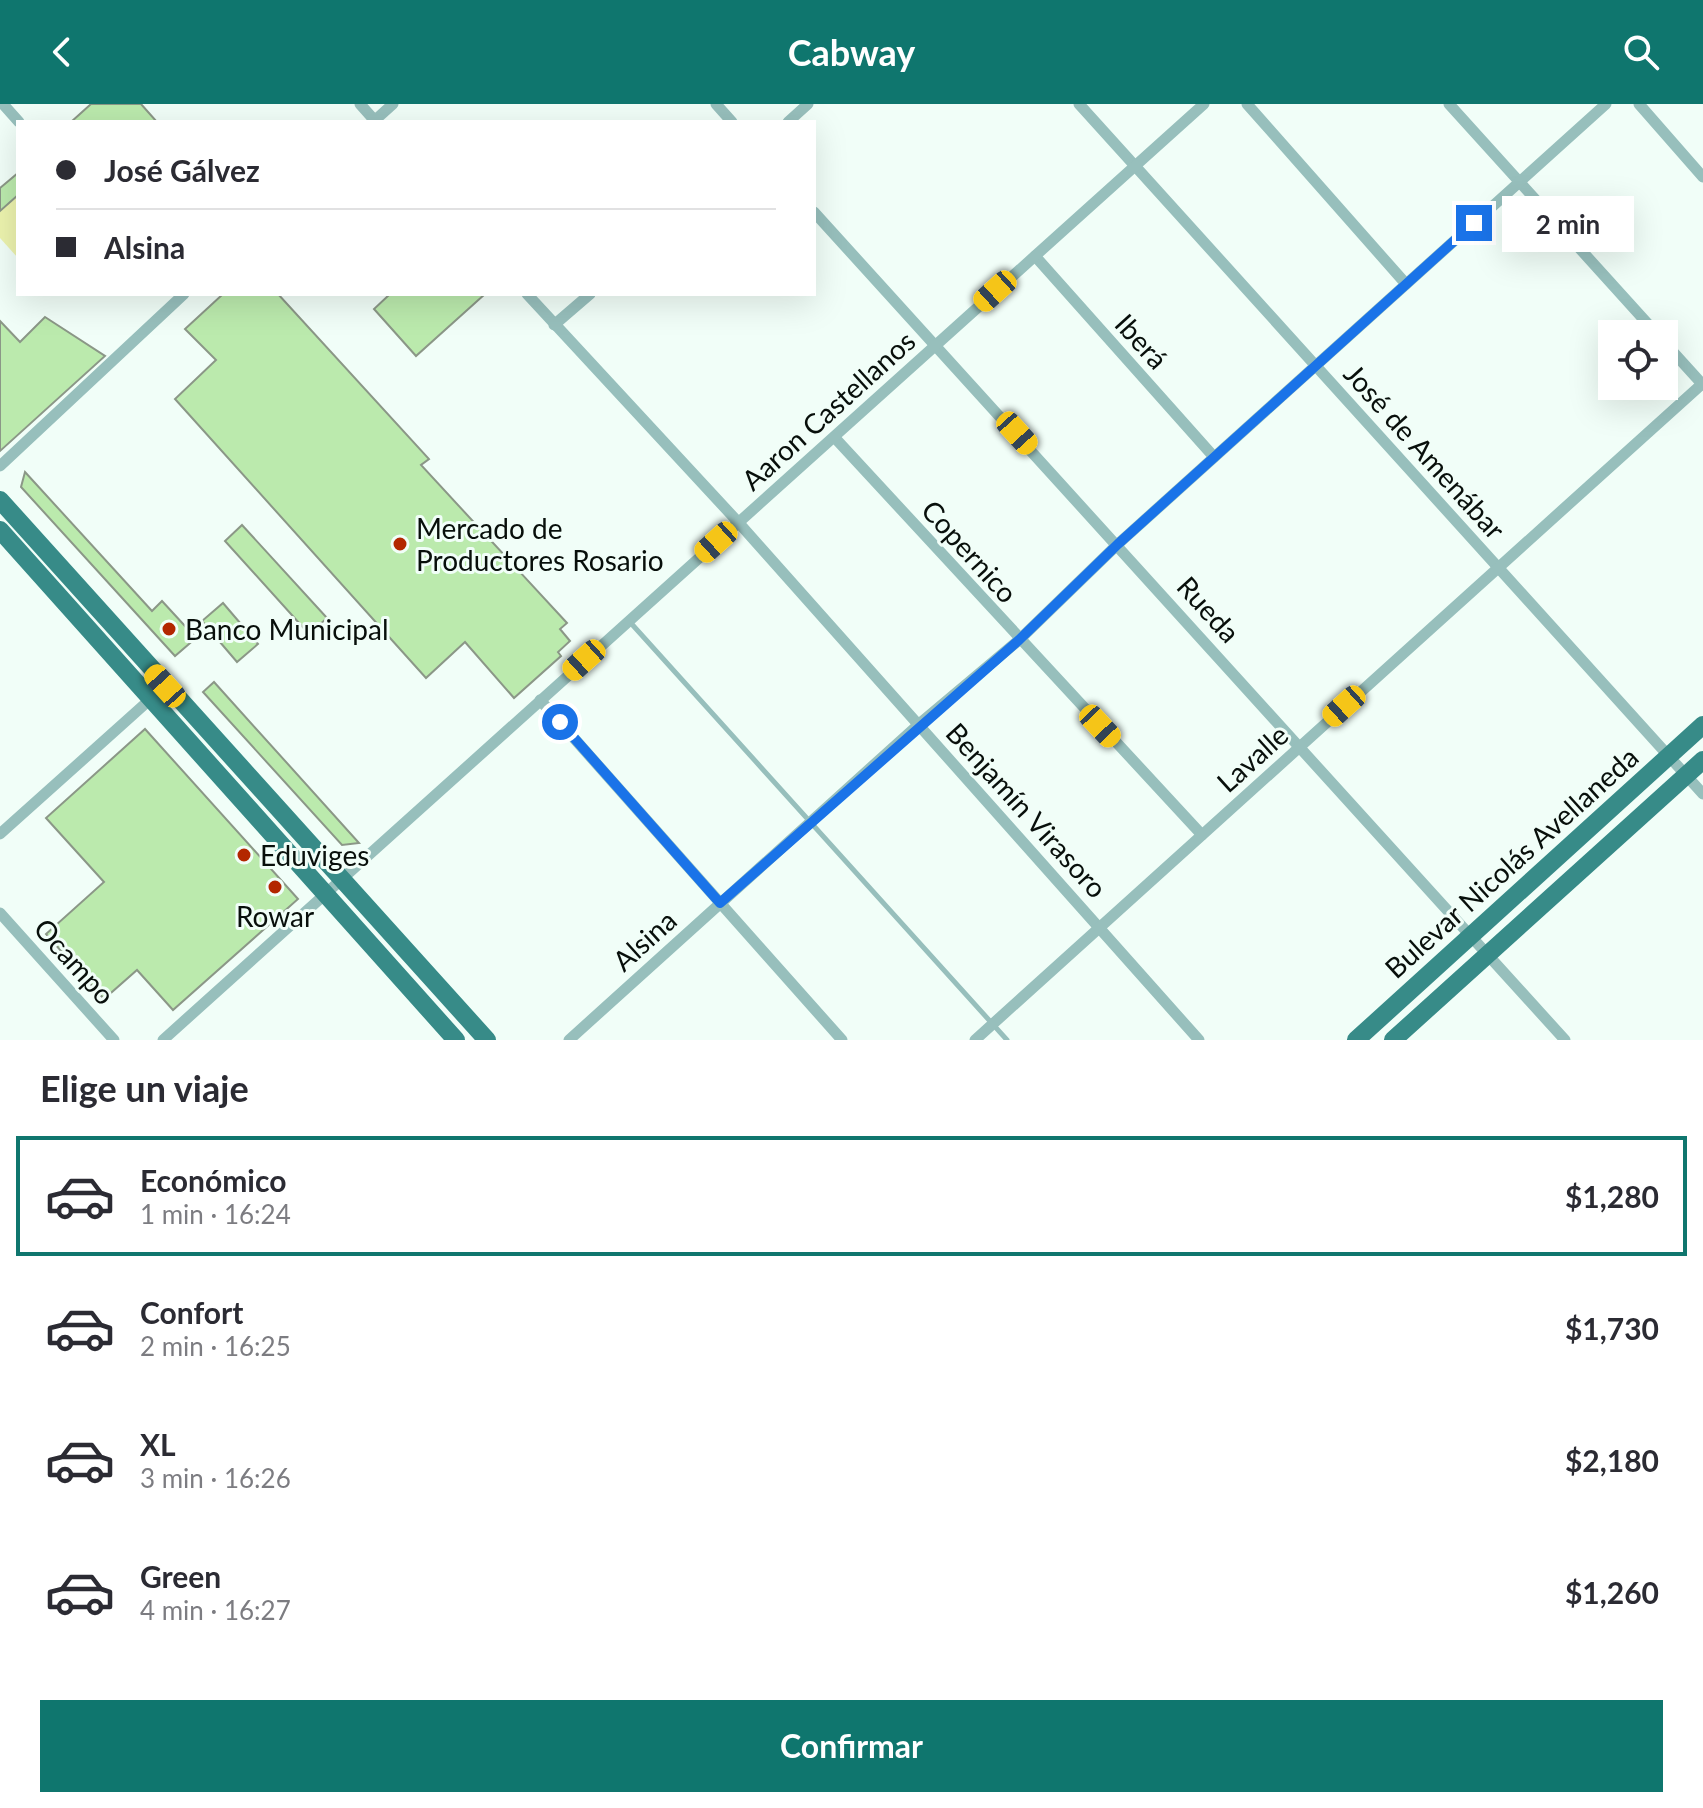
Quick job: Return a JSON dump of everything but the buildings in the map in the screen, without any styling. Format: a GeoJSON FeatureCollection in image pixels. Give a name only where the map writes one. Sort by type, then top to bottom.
{"type":"FeatureCollection","features":[{"type":"Feature","properties":{"kind":"main road"},"geometry":{"type":"LineString","coordinates":[[0,500],[325,893],[456,1040]]}},
{"type":"Feature","properties":{"kind":"main road"},"geometry":{"type":"LineString","coordinates":[[0,530],[341,878],[487,1040]]}},
{"type":"Feature","properties":{"kind":"main road","name":"Bulevar Nicolás Avellaneda"},"geometry":{"type":"LineString","coordinates":[[1356,1040],[1703,725]]}},
{"type":"Feature","properties":{"kind":"main road","name":"Bulevar Nicolás Avellaneda"},"geometry":{"type":"LineString","coordinates":[[1393,1040],[1703,760]]}},
{"type":"Feature","properties":{"kind":"street"},"geometry":{"type":"LineString","coordinates":[[1,104],[17,120]]}},
{"type":"Feature","properties":{"kind":"street"},"geometry":{"type":"LineString","coordinates":[[360,104],[373,120]]}},
{"type":"Feature","properties":{"kind":"street"},"geometry":{"type":"LineString","coordinates":[[377,120],[393,104]]}},
{"type":"Feature","properties":{"kind":"street"},"geometry":{"type":"LineString","coordinates":[[716,104],[730,120]]}},
{"type":"Feature","properties":{"kind":"street"},"geometry":{"type":"LineString","coordinates":[[790,120],[808,104]]}},
{"type":"Feature","properties":{"kind":"street","name":"José de Amenábar"},"geometry":{"type":"LineString","coordinates":[[1079,104],[1703,794]]}},
{"type":"Feature","properties":{"kind":"street","name":"Aaron Castellanos"},"geometry":{"type":"LineString","coordinates":[[163,1040],[1204,104]]}},
{"type":"Feature","properties":{"kind":"street"},"geometry":{"type":"LineString","coordinates":[[1247,104],[1406,284]]}},
{"type":"Feature","properties":{"kind":"street"},"geometry":{"type":"LineString","coordinates":[[1449,104],[1644,320]]}},
{"type":"Feature","properties":{"kind":"street","name":"Alsina"},"geometry":{"type":"LineString","coordinates":[[569,1040],[918,725],[1019,640],[1118,544],[1606,104]]}},
{"type":"Feature","properties":{"kind":"street"},"geometry":{"type":"LineString","coordinates":[[1639,104],[1703,177]]}},
{"type":"Feature","properties":{"kind":"street","name":"Rueda"},"geometry":{"type":"LineString","coordinates":[[816,214],[1565,1040]]}},
{"type":"Feature","properties":{"kind":"street","name":"Iberá"},"geometry":{"type":"LineString","coordinates":[[1035,256],[1214,457]]}},
{"type":"Feature","properties":{"kind":"street"},"geometry":{"type":"LineString","coordinates":[[0,466],[179,296]]}},
{"type":"Feature","properties":{"kind":"street","name":"Benjamín Virasoro"},"geometry":{"type":"LineString","coordinates":[[529,296],[738,522],[1199,1040]]}},
{"type":"Feature","properties":{"kind":"street"},"geometry":{"type":"LineString","coordinates":[[554,325],[588,296]]}},
{"type":"Feature","properties":{"kind":"street"},"geometry":{"type":"LineString","coordinates":[[1678,357],[1703,384]]}},
{"type":"Feature","properties":{"kind":"street","name":"Lavalle"},"geometry":{"type":"LineString","coordinates":[[975,1040],[1703,384]]}},
{"type":"Feature","properties":{"kind":"street","name":"Copernico"},"geometry":{"type":"LineString","coordinates":[[835,438],[1202,835]]}},
{"type":"Feature","properties":{"kind":"street"},"geometry":{"type":"LineString","coordinates":[[0,834],[158,692]]}},
{"type":"Feature","properties":{"kind":"street"},"geometry":{"type":"LineString","coordinates":[[540,700],[842,1040]]}},
{"type":"Feature","properties":{"kind":"street","name":"Ocampo"},"geometry":{"type":"LineString","coordinates":[[0,913],[114,1040]]}},
{"type":"Feature","properties":{"kind":"lane"},"geometry":{"type":"LineString","coordinates":[[629,620],[1007,1040]]}},
{"type":"Feature","properties":{"kind":"green space"},"geometry":{"type":"Polygon","coordinates":[[[16,175],[16,256],[0,238],[0,188],[16,175]]]}},
{"type":"Feature","properties":{"kind":"place","name":"Mercado de Productores Rosario"},"geometry":{"type":"Point","coordinates":[400,544]}},
{"type":"Feature","properties":{"kind":"place","name":"Banco Municipal"},"geometry":{"type":"Point","coordinates":[169,629]}},
{"type":"Feature","properties":{"kind":"place","name":"Eduviges"},"geometry":{"type":"Point","coordinates":[244,855]}},
{"type":"Feature","properties":{"kind":"place","name":"Rowar"},"geometry":{"type":"Point","coordinates":[275,887]}},
{"type":"Feature","properties":{"kind":"route"},"geometry":{"type":"LineString","coordinates":[[560,722],[720,903],[918,725],[1019,640],[1118,544],[1474,223]]}}]}
